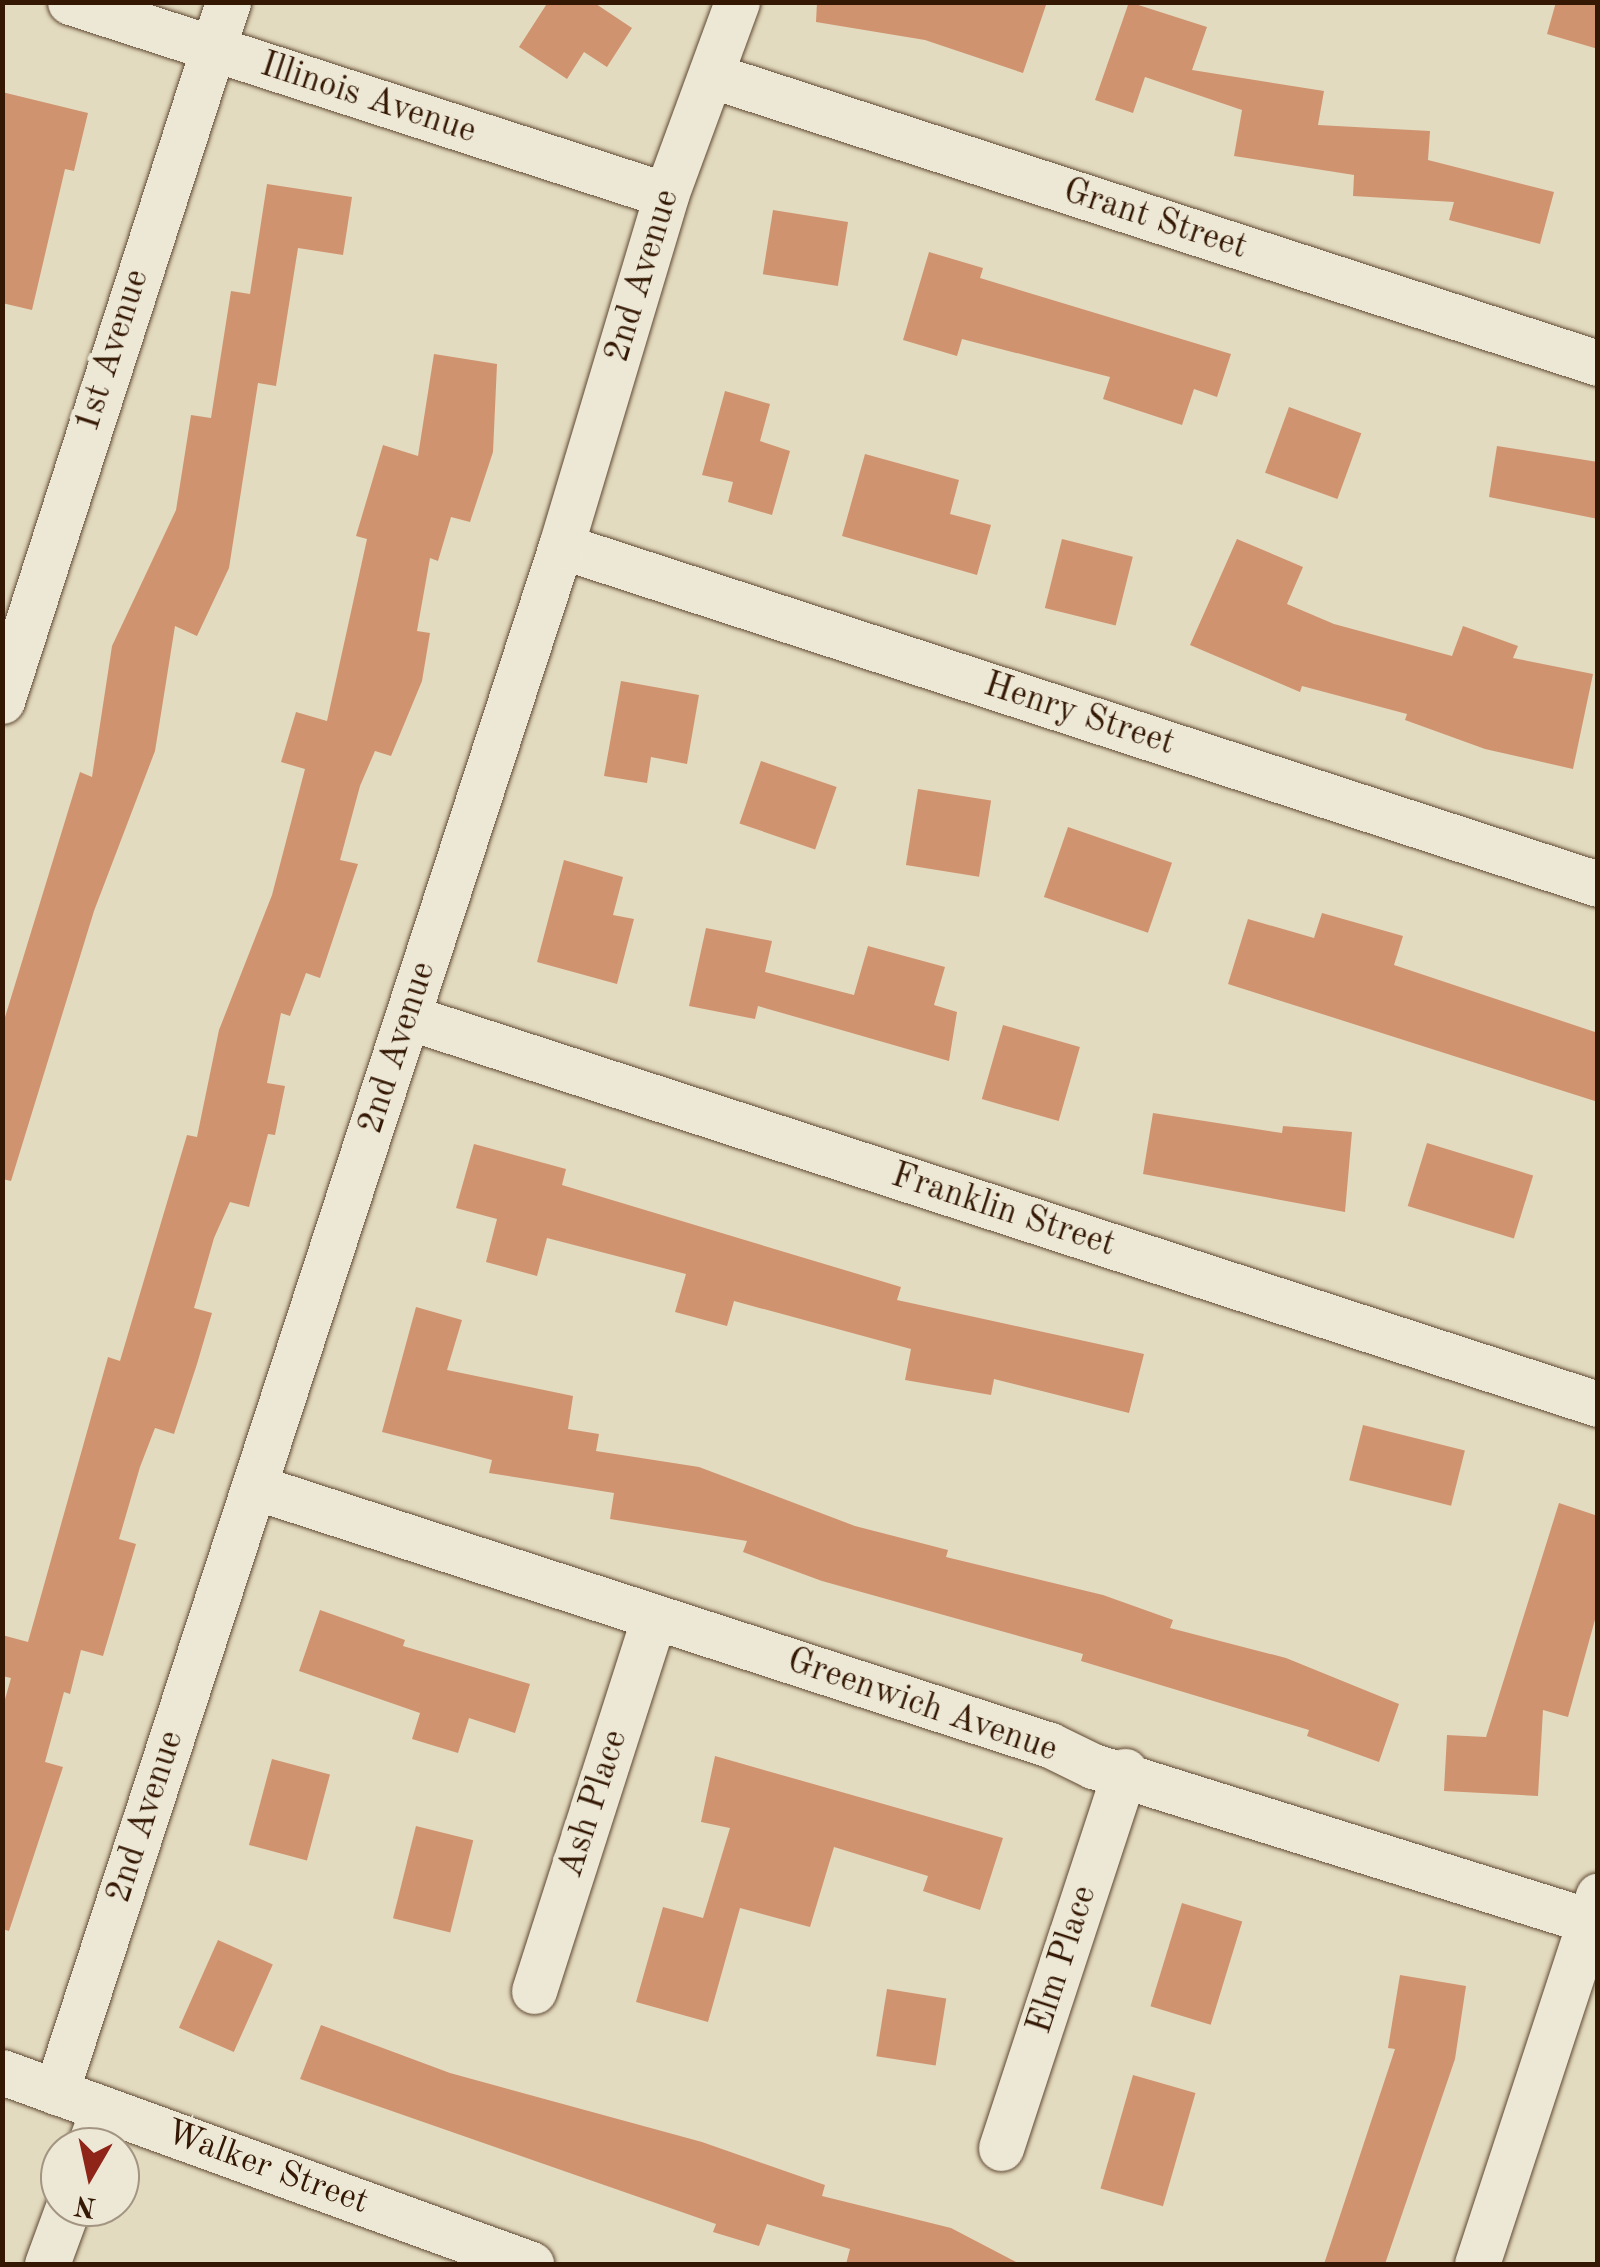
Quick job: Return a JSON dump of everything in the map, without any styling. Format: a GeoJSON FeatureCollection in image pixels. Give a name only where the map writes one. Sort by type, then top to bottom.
{"type":"FeatureCollection","features":[{"type":"Feature","properties":{"kind":"street","name":"Illinois Avenue"},"geometry":{"type":"LineString","coordinates":[[70,2],[666,195]]}},
{"type":"Feature","properties":{"kind":"street","name":"1st Avenue"},"geometry":{"type":"LineString","coordinates":[[2,700],[228,2]]}},
{"type":"Feature","properties":{"kind":"street","name":"2nd Avenue"},"geometry":{"type":"LineString","coordinates":[[56,2092],[561,546],[666,195],[713,76],[737,2]]}},
{"type":"Feature","properties":{"kind":"street","name":"Grant Street"},"geometry":{"type":"LineString","coordinates":[[713,76],[1598,363]]}},
{"type":"Feature","properties":{"kind":"street","name":"Henry Street"},"geometry":{"type":"LineString","coordinates":[[561,546],[1598,884]]}},
{"type":"Feature","properties":{"kind":"street","name":"Franklin Street"},"geometry":{"type":"LineString","coordinates":[[408,1017],[1598,1404]]}},
{"type":"Feature","properties":{"kind":"street","name":"Greenwich Avenue"},"geometry":{"type":"LineString","coordinates":[[256,1488],[1125,1771],[1593,1908]]}},
{"type":"Feature","properties":{"kind":"street","name":"Ash Place"},"geometry":{"type":"LineString","coordinates":[[534,1991],[654,1617]]}},
{"type":"Feature","properties":{"kind":"street","name":"Elm Place"},"geometry":{"type":"LineString","coordinates":[[1001,2148],[1125,1771]]}},
{"type":"Feature","properties":{"kind":"street"},"geometry":{"type":"LineString","coordinates":[[1477,2264],[1593,1908]]}},
{"type":"Feature","properties":{"kind":"street","name":"Walker Street"},"geometry":{"type":"LineString","coordinates":[[2,2072],[56,2092],[95,2127]]}},
{"type":"Feature","properties":{"kind":"street","name":"Walker Street"},"geometry":{"type":"LineString","coordinates":[[140,2142],[531,2264]]}},
{"type":"Feature","properties":{"kind":"street"},"geometry":{"type":"LineString","coordinates":[[47,2264],[61,2227]]}},
{"type":"Feature","properties":{"kind":"building"},"geometry":{"type":"Polygon","coordinates":[[[548,2],[593,2],[632,28],[607,67],[584,52],[567,79],[519,47],[548,2]]]}},
{"type":"Feature","properties":{"kind":"building"},"geometry":{"type":"Polygon","coordinates":[[[817,2],[1047,2],[1023,73],[925,40],[816,22],[817,2]]]}},
{"type":"Feature","properties":{"kind":"building"},"geometry":{"type":"Polygon","coordinates":[[[1129,2],[1207,27],[1192,70],[1324,91],[1318,125],[1430,131],[1428,160],[1554,192],[1540,244],[1449,220],[1454,202],[1353,196],[1354,175],[1234,156],[1242,110],[1145,77],[1133,113],[1095,100],[1129,2]]]}},
{"type":"Feature","properties":{"kind":"building"},"geometry":{"type":"Polygon","coordinates":[[[1556,2],[1598,2],[1598,49],[1547,34],[1556,2]]]}},
{"type":"Feature","properties":{"kind":"building"},"geometry":{"type":"Polygon","coordinates":[[[2,92],[88,113],[74,171],[65,169],[32,310],[2,303],[2,92]]]}},
{"type":"Feature","properties":{"kind":"building"},"geometry":{"type":"Polygon","coordinates":[[[267,184],[352,197],[343,255],[298,248],[276,386],[258,383],[229,568],[197,636],[175,626],[155,751],[94,911],[11,1181],[2,1179],[2,1027],[80,772],[92,777],[112,646],[176,510],[191,415],[211,418],[231,291],[250,294],[267,184]]]}},
{"type":"Feature","properties":{"kind":"building"},"geometry":{"type":"Polygon","coordinates":[[[773,210],[848,222],[838,286],[763,274],[773,210]]]}},
{"type":"Feature","properties":{"kind":"building"},"geometry":{"type":"Polygon","coordinates":[[[929,252],[983,268],[980,278],[1231,354],[1217,397],[1194,389],[1182,425],[1103,399],[1110,377],[962,339],[957,356],[903,340],[929,252]]]}},
{"type":"Feature","properties":{"kind":"building"},"geometry":{"type":"Polygon","coordinates":[[[434,354],[497,364],[493,452],[470,522],[451,517],[438,561],[430,558],[417,631],[430,633],[422,681],[391,756],[375,751],[360,786],[340,860],[358,864],[320,978],[306,973],[290,1016],[281,1013],[267,1083],[285,1086],[275,1135],[268,1134],[249,1207],[230,1202],[214,1238],[194,1308],[212,1313],[197,1364],[174,1434],[155,1428],[140,1467],[119,1539],[136,1544],[103,1656],[81,1650],[70,1694],[64,1692],[45,1762],[63,1767],[9,1931],[2,1929],[2,1710],[11,1678],[2,1676],[2,1635],[28,1642],[108,1357],[120,1361],[187,1135],[197,1137],[219,1030],[272,895],[305,769],[281,762],[296,712],[327,721],[367,539],[356,536],[383,445],[418,456],[434,354]]]}},
{"type":"Feature","properties":{"kind":"building"},"geometry":{"type":"Polygon","coordinates":[[[725,391],[770,404],[760,441],[790,451],[772,515],[728,502],[733,482],[702,475],[725,391]]]}},
{"type":"Feature","properties":{"kind":"building"},"geometry":{"type":"Polygon","coordinates":[[[1289,407],[1361,433],[1337,499],[1265,473],[1289,407]]]}},
{"type":"Feature","properties":{"kind":"building"},"geometry":{"type":"Polygon","coordinates":[[[1497,446],[1598,462],[1598,519],[1489,497],[1497,446]]]}},
{"type":"Feature","properties":{"kind":"building"},"geometry":{"type":"Polygon","coordinates":[[[865,454],[959,480],[950,514],[991,525],[977,575],[842,536],[865,454]]]}},
{"type":"Feature","properties":{"kind":"building"},"geometry":{"type":"Polygon","coordinates":[[[1062,539],[1133,557],[1116,626],[1045,608],[1062,539]]]}},
{"type":"Feature","properties":{"kind":"building"},"geometry":{"type":"Polygon","coordinates":[[[1237,539],[1303,567],[1287,604],[1334,624],[1452,656],[1463,626],[1518,646],[1513,658],[1593,674],[1573,769],[1485,749],[1405,720],[1407,714],[1302,686],[1300,692],[1190,645],[1237,539]]]}},
{"type":"Feature","properties":{"kind":"building"},"geometry":{"type":"Polygon","coordinates":[[[621,681],[699,695],[687,764],[651,757],[647,783],[604,776],[621,681]]]}},
{"type":"Feature","properties":{"kind":"building"},"geometry":{"type":"Polygon","coordinates":[[[761,761],[837,787],[815,849],[740,823],[761,761]]]}},
{"type":"Feature","properties":{"kind":"building"},"geometry":{"type":"Polygon","coordinates":[[[918,789],[991,801],[979,877],[906,865],[918,789]]]}},
{"type":"Feature","properties":{"kind":"building"},"geometry":{"type":"Polygon","coordinates":[[[1068,827],[1172,863],[1148,933],[1044,897],[1068,827]]]}},
{"type":"Feature","properties":{"kind":"building"},"geometry":{"type":"Polygon","coordinates":[[[564,860],[623,877],[613,915],[634,919],[617,984],[537,962],[564,860]]]}},
{"type":"Feature","properties":{"kind":"building"},"geometry":{"type":"Polygon","coordinates":[[[1322,913],[1403,936],[1394,965],[1598,1033],[1598,1102],[1228,984],[1248,919],[1314,938],[1322,913]]]}},
{"type":"Feature","properties":{"kind":"building"},"geometry":{"type":"Polygon","coordinates":[[[706,928],[772,941],[765,972],[854,995],[868,946],[945,967],[934,1005],[957,1012],[949,1061],[758,1006],[755,1019],[689,1006],[706,928]]]}},
{"type":"Feature","properties":{"kind":"building"},"geometry":{"type":"Polygon","coordinates":[[[1003,1025],[1080,1047],[1059,1121],[982,1099],[1003,1025]]]}},
{"type":"Feature","properties":{"kind":"building"},"geometry":{"type":"Polygon","coordinates":[[[1153,1113],[1282,1133],[1283,1126],[1352,1132],[1345,1212],[1143,1174],[1153,1113]]]}},
{"type":"Feature","properties":{"kind":"building"},"geometry":{"type":"Polygon","coordinates":[[[1427,1143],[1533,1175],[1514,1239],[1408,1206],[1427,1143]]]}},
{"type":"Feature","properties":{"kind":"building"},"geometry":{"type":"Polygon","coordinates":[[[474,1144],[566,1169],[562,1185],[901,1287],[897,1300],[1144,1354],[1129,1413],[994,1379],[991,1395],[905,1380],[911,1349],[734,1301],[727,1326],[675,1312],[686,1274],[547,1238],[537,1276],[486,1262],[497,1219],[456,1208],[474,1144]]]}},
{"type":"Feature","properties":{"kind":"building"},"geometry":{"type":"Polygon","coordinates":[[[416,1307],[462,1320],[447,1370],[573,1396],[568,1429],[599,1434],[596,1451],[699,1467],[855,1526],[948,1550],[946,1557],[1103,1595],[1173,1620],[1170,1628],[1286,1658],[1399,1704],[1379,1762],[1307,1736],[1309,1730],[1081,1661],[1083,1654],[822,1581],[743,1552],[747,1541],[610,1519],[614,1493],[489,1473],[492,1460],[382,1432],[416,1307]]]}},
{"type":"Feature","properties":{"kind":"building"},"geometry":{"type":"Polygon","coordinates":[[[1363,1425],[1465,1450],[1451,1506],[1349,1480],[1363,1425]]]}},
{"type":"Feature","properties":{"kind":"building"},"geometry":{"type":"Polygon","coordinates":[[[1559,1503],[1598,1516],[1598,1609],[1568,1717],[1543,1710],[1538,1796],[1444,1791],[1447,1735],[1486,1737],[1559,1503]]]}},
{"type":"Feature","properties":{"kind":"building"},"geometry":{"type":"Polygon","coordinates":[[[320,1610],[405,1640],[403,1646],[530,1684],[515,1733],[469,1718],[458,1753],[412,1739],[420,1713],[299,1671],[320,1610]]]}},
{"type":"Feature","properties":{"kind":"building"},"geometry":{"type":"Polygon","coordinates":[[[715,1756],[1003,1838],[980,1910],[923,1891],[928,1876],[834,1847],[810,1927],[740,1908],[708,2022],[636,2002],[663,1907],[703,1918],[730,1828],[701,1822],[715,1756]]]}},
{"type":"Feature","properties":{"kind":"building"},"geometry":{"type":"Polygon","coordinates":[[[272,1759],[330,1775],[307,1860],[249,1845],[272,1759]]]}},
{"type":"Feature","properties":{"kind":"building"},"geometry":{"type":"Polygon","coordinates":[[[416,1826],[473,1840],[450,1932],[393,1918],[416,1826]]]}},
{"type":"Feature","properties":{"kind":"building"},"geometry":{"type":"Polygon","coordinates":[[[1182,1903],[1242,1921],[1211,2025],[1150,2006],[1182,1903]]]}},
{"type":"Feature","properties":{"kind":"building"},"geometry":{"type":"Polygon","coordinates":[[[218,1940],[273,1964],[234,2052],[179,2028],[218,1940]]]}},
{"type":"Feature","properties":{"kind":"building"},"geometry":{"type":"Polygon","coordinates":[[[1400,1975],[1466,1986],[1455,2059],[1385,2264],[1324,2264],[1395,2049],[1388,2048],[1400,1975]]]}},
{"type":"Feature","properties":{"kind":"building"},"geometry":{"type":"Polygon","coordinates":[[[887,1989],[946,1998],[936,2066],[876,2056],[887,1989]]]}},
{"type":"Feature","properties":{"kind":"building"},"geometry":{"type":"Polygon","coordinates":[[[321,2025],[450,2073],[702,2142],[825,2185],[822,2196],[951,2228],[1020,2264],[846,2264],[850,2249],[767,2224],[759,2246],[713,2232],[716,2224],[300,2079],[321,2025]]]}},
{"type":"Feature","properties":{"kind":"building"},"geometry":{"type":"Polygon","coordinates":[[[1133,2075],[1195,2093],[1163,2206],[1100,2188],[1133,2075]]]}}]}
